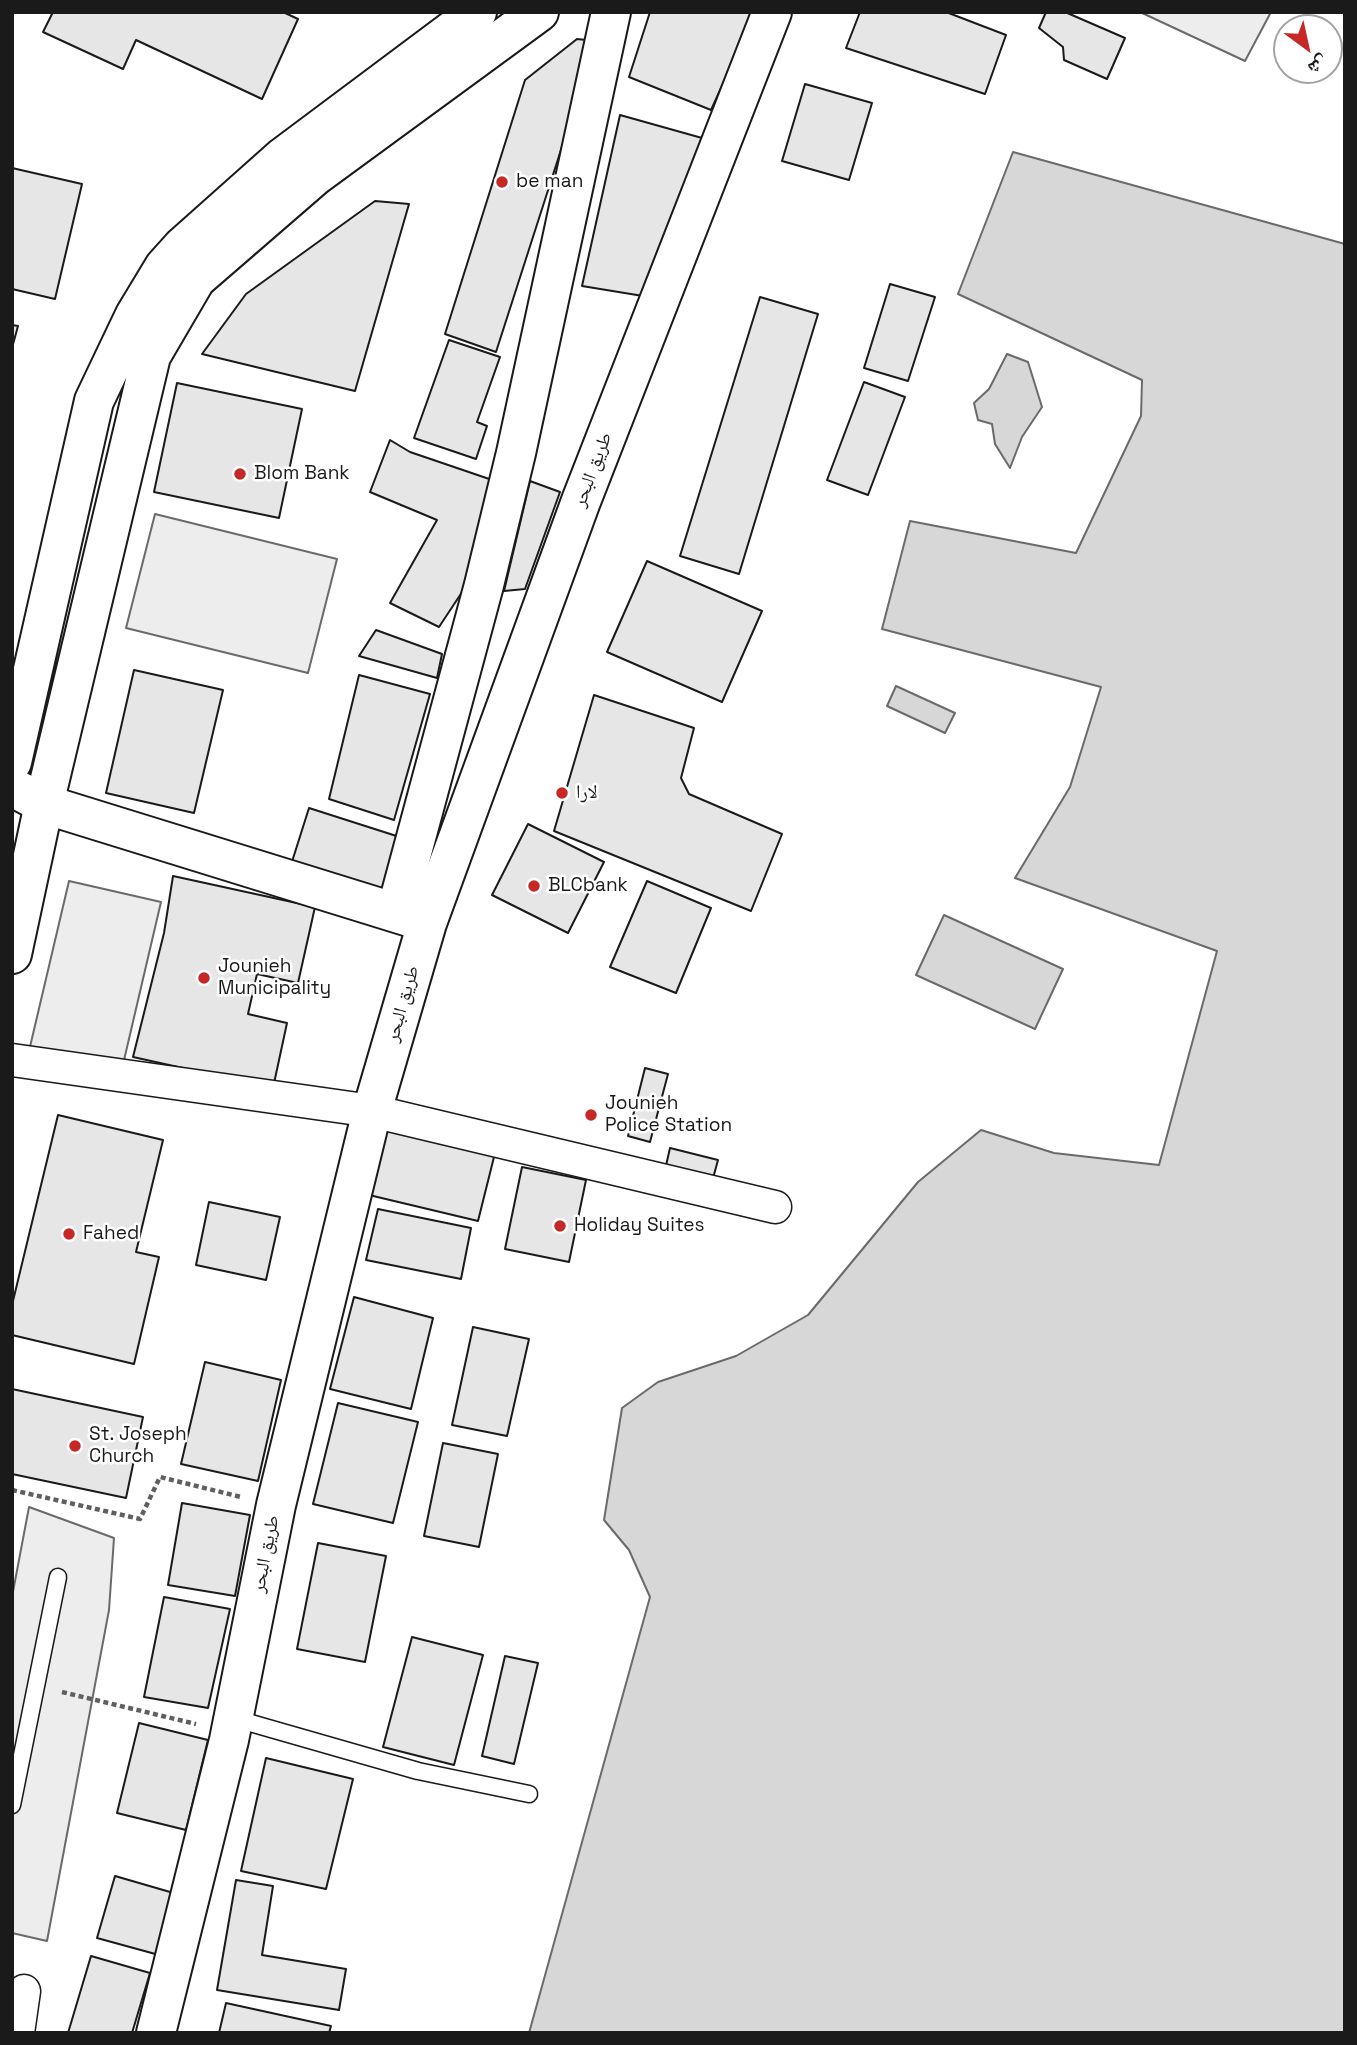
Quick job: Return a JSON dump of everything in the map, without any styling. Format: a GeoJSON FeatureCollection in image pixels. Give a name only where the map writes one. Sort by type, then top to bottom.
{"type":"FeatureCollection","features":[{"type":"Feature","properties":{"kind":"main road"},"geometry":{"type":"LineString","coordinates":[[12,762],[94,401],[113,356],[157,277],[182,247],[283,157],[477,12]]}},
{"type":"Feature","properties":{"kind":"main road"},"geometry":{"type":"LineString","coordinates":[[12,954],[23,799],[151,356],[196,279],[315,176],[539,12]]}},
{"type":"Feature","properties":{"kind":"main road","name":"طريق البحر"},"geometry":{"type":"LineString","coordinates":[[156,2033],[232,1725],[276,1506],[372,1111],[611,12]]}},
{"type":"Feature","properties":{"kind":"main road","name":"طريق البحر"},"geometry":{"type":"LineString","coordinates":[[412,918],[581,501],[772,12]]}},
{"type":"Feature","properties":{"kind":"main road"},"geometry":{"type":"LineString","coordinates":[[23,799],[412,918]]}},
{"type":"Feature","properties":{"kind":"street"},"geometry":{"type":"LineString","coordinates":[[12,1059],[372,1111],[775,1207]]}},
{"type":"Feature","properties":{"kind":"street"},"geometry":{"type":"LineString","coordinates":[[18,2033],[24,1990]]}},
{"type":"Feature","properties":{"kind":"lane"},"geometry":{"type":"LineString","coordinates":[[12,1805],[58,1577]]}},
{"type":"Feature","properties":{"kind":"lane"},"geometry":{"type":"LineString","coordinates":[[232,1725],[418,1771],[529,1794]]}},
{"type":"Feature","properties":{"kind":"path"},"geometry":{"type":"LineString","coordinates":[[12,1490],[140,1519],[160,1477],[276,1506]]}},
{"type":"Feature","properties":{"kind":"path"},"geometry":{"type":"LineString","coordinates":[[37,1686],[232,1725]]}},
{"type":"Feature","properties":{"kind":"shaded area"},"geometry":{"type":"Polygon","coordinates":[[[1140,12],[1271,12],[1245,61],[1140,12]]]}},
{"type":"Feature","properties":{"kind":"shaded area"},"geometry":{"type":"Polygon","coordinates":[[[1013,152],[1345,244],[1345,2033],[529,2033],[650,1597],[629,1550],[604,1520],[622,1408],[658,1382],[736,1356],[808,1315],[918,1182],[981,1130],[1054,1153],[1159,1165],[1217,951],[1015,878],[1070,787],[1101,687],[882,629],[910,521],[1076,553],[1141,416],[1142,380],[958,294],[1013,152]]]}},
{"type":"Feature","properties":{"kind":"shaded area"},"geometry":{"type":"Polygon","coordinates":[[[1007,354],[1028,362],[1042,407],[1022,437],[1010,468],[995,444],[992,424],[978,420],[974,403],[989,389],[1007,354]]]}},
{"type":"Feature","properties":{"kind":"shaded area"},"geometry":{"type":"Polygon","coordinates":[[[155,514],[337,559],[308,673],[126,628],[155,514]]]}},
{"type":"Feature","properties":{"kind":"shaded area"},"geometry":{"type":"Polygon","coordinates":[[[896,686],[955,713],[945,733],[887,706],[896,686]]]}},
{"type":"Feature","properties":{"kind":"shaded area"},"geometry":{"type":"Polygon","coordinates":[[[69,881],[161,902],[121,1073],[29,1051],[69,881]]]}},
{"type":"Feature","properties":{"kind":"shaded area"},"geometry":{"type":"Polygon","coordinates":[[[944,915],[1063,969],[1035,1029],[916,975],[944,915]]]}},
{"type":"Feature","properties":{"kind":"shaded area"},"geometry":{"type":"Polygon","coordinates":[[[29,1507],[114,1538],[109,1610],[47,1941],[12,1933],[12,1597],[29,1507]]]}},
{"type":"Feature","properties":{"kind":"building"},"geometry":{"type":"Polygon","coordinates":[[[53,12],[283,12],[298,19],[262,99],[136,40],[123,69],[43,32],[53,12]]]}},
{"type":"Feature","properties":{"kind":"building"},"geometry":{"type":"Polygon","coordinates":[[[650,12],[756,12],[711,110],[629,77],[650,12]]]}},
{"type":"Feature","properties":{"kind":"building"},"geometry":{"type":"Polygon","coordinates":[[[860,12],[946,12],[1006,35],[985,94],[846,48],[860,12]]]}},
{"type":"Feature","properties":{"kind":"building"},"geometry":{"type":"Polygon","coordinates":[[[1046,12],[1065,12],[1125,38],[1107,79],[1064,60],[1063,47],[1039,28],[1046,12]]]}},
{"type":"Feature","properties":{"kind":"building"},"geometry":{"type":"Polygon","coordinates":[[[577,39],[596,41],[496,352],[445,334],[525,80],[577,39]]]}},
{"type":"Feature","properties":{"kind":"building"},"geometry":{"type":"Polygon","coordinates":[[[805,84],[872,103],[849,180],[782,161],[805,84]]]}},
{"type":"Feature","properties":{"kind":"building"},"geometry":{"type":"Polygon","coordinates":[[[620,115],[702,138],[643,296],[582,286],[620,115]]]}},
{"type":"Feature","properties":{"kind":"building"},"geometry":{"type":"Polygon","coordinates":[[[12,168],[82,184],[55,299],[12,289],[12,168]]]}},
{"type":"Feature","properties":{"kind":"building"},"geometry":{"type":"Polygon","coordinates":[[[375,201],[409,204],[355,391],[202,354],[246,294],[375,201]]]}},
{"type":"Feature","properties":{"kind":"building"},"geometry":{"type":"Polygon","coordinates":[[[890,284],[935,297],[908,381],[864,368],[890,284]]]}},
{"type":"Feature","properties":{"kind":"building"},"geometry":{"type":"Polygon","coordinates":[[[760,297],[818,314],[739,574],[680,556],[760,297]]]}},
{"type":"Feature","properties":{"kind":"building"},"geometry":{"type":"Polygon","coordinates":[[[12,325],[18,326],[12,348],[12,325]]]}},
{"type":"Feature","properties":{"kind":"building"},"geometry":{"type":"Polygon","coordinates":[[[449,340],[500,357],[477,422],[487,426],[476,459],[414,438],[449,340]]]}},
{"type":"Feature","properties":{"kind":"building"},"geometry":{"type":"Polygon","coordinates":[[[864,382],[905,397],[868,495],[827,480],[864,382]]]}},
{"type":"Feature","properties":{"kind":"building"},"geometry":{"type":"Polygon","coordinates":[[[177,383],[302,409],[279,518],[154,492],[177,383]]]}},
{"type":"Feature","properties":{"kind":"building"},"geometry":{"type":"Polygon","coordinates":[[[390,440],[410,452],[501,483],[478,568],[439,627],[390,603],[437,520],[370,492],[390,440]]]}},
{"type":"Feature","properties":{"kind":"building"},"geometry":{"type":"Polygon","coordinates":[[[530,481],[560,492],[525,589],[504,591],[530,481]]]}},
{"type":"Feature","properties":{"kind":"building"},"geometry":{"type":"Polygon","coordinates":[[[647,561],[762,611],[722,702],[607,652],[647,561]]]}},
{"type":"Feature","properties":{"kind":"building"},"geometry":{"type":"Polygon","coordinates":[[[376,630],[442,654],[437,678],[359,656],[376,630]]]}},
{"type":"Feature","properties":{"kind":"building"},"geometry":{"type":"Polygon","coordinates":[[[134,670],[223,690],[194,813],[106,793],[134,670]]]}},
{"type":"Feature","properties":{"kind":"building"},"geometry":{"type":"Polygon","coordinates":[[[359,675],[430,694],[394,820],[329,799],[359,675]]]}},
{"type":"Feature","properties":{"kind":"building"},"geometry":{"type":"Polygon","coordinates":[[[594,695],[694,728],[681,778],[689,794],[782,834],[751,911],[554,831],[594,695]]]}},
{"type":"Feature","properties":{"kind":"building"},"geometry":{"type":"Polygon","coordinates":[[[309,808],[409,840],[390,899],[290,868],[309,808]]]}},
{"type":"Feature","properties":{"kind":"building"},"geometry":{"type":"Polygon","coordinates":[[[528,824],[604,862],[568,933],[492,895],[528,824]]]}},
{"type":"Feature","properties":{"kind":"building","name":"Jounieh Municipality"},"geometry":{"type":"Polygon","coordinates":[[[173,876],[315,907],[298,983],[257,974],[248,1014],[287,1023],[273,1088],[133,1057],[164,933],[173,876]]]}},
{"type":"Feature","properties":{"kind":"building"},"geometry":{"type":"Polygon","coordinates":[[[647,881],[711,908],[676,993],[610,967],[647,881]]]}},
{"type":"Feature","properties":{"kind":"building"},"geometry":{"type":"Polygon","coordinates":[[[645,1068],[668,1074],[650,1142],[628,1136],[645,1068]]]}},
{"type":"Feature","properties":{"kind":"building"},"geometry":{"type":"Polygon","coordinates":[[[58,1115],[163,1140],[136,1252],[159,1257],[134,1364],[12,1335],[12,1305],[58,1115]]]}},
{"type":"Feature","properties":{"kind":"building"},"geometry":{"type":"Polygon","coordinates":[[[387,1122],[496,1149],[478,1221],[369,1195],[387,1122]]]}},
{"type":"Feature","properties":{"kind":"building"},"geometry":{"type":"Polygon","coordinates":[[[670,1148],[718,1160],[712,1182],[665,1170],[670,1148]]]}},
{"type":"Feature","properties":{"kind":"building"},"geometry":{"type":"Polygon","coordinates":[[[522,1167],[586,1180],[569,1262],[505,1249],[522,1167]]]}},
{"type":"Feature","properties":{"kind":"building"},"geometry":{"type":"Polygon","coordinates":[[[209,1202],[280,1217],[266,1280],[196,1265],[209,1202]]]}},
{"type":"Feature","properties":{"kind":"building"},"geometry":{"type":"Polygon","coordinates":[[[378,1209],[471,1228],[461,1279],[366,1260],[378,1209]]]}},
{"type":"Feature","properties":{"kind":"building"},"geometry":{"type":"Polygon","coordinates":[[[354,1297],[433,1318],[411,1409],[330,1389],[354,1297]]]}},
{"type":"Feature","properties":{"kind":"building"},"geometry":{"type":"Polygon","coordinates":[[[473,1327],[529,1339],[507,1436],[452,1425],[473,1327]]]}},
{"type":"Feature","properties":{"kind":"building"},"geometry":{"type":"Polygon","coordinates":[[[205,1362],[281,1380],[258,1481],[181,1464],[205,1362]]]}},
{"type":"Feature","properties":{"kind":"building","name":"St. Joseph Church"},"geometry":{"type":"Polygon","coordinates":[[[12,1389],[143,1417],[126,1498],[12,1474],[12,1389]]]}},
{"type":"Feature","properties":{"kind":"building"},"geometry":{"type":"Polygon","coordinates":[[[338,1403],[418,1422],[393,1523],[313,1504],[338,1403]]]}},
{"type":"Feature","properties":{"kind":"building"},"geometry":{"type":"Polygon","coordinates":[[[443,1443],[498,1454],[479,1547],[424,1536],[443,1443]]]}},
{"type":"Feature","properties":{"kind":"building"},"geometry":{"type":"Polygon","coordinates":[[[182,1503],[250,1515],[235,1596],[168,1585],[182,1503]]]}},
{"type":"Feature","properties":{"kind":"building"},"geometry":{"type":"Polygon","coordinates":[[[318,1543],[386,1556],[365,1662],[297,1649],[318,1543]]]}},
{"type":"Feature","properties":{"kind":"building"},"geometry":{"type":"Polygon","coordinates":[[[164,1597],[230,1609],[208,1708],[144,1697],[164,1597]]]}},
{"type":"Feature","properties":{"kind":"building"},"geometry":{"type":"Polygon","coordinates":[[[412,1637],[483,1655],[454,1765],[383,1747],[412,1637]]]}},
{"type":"Feature","properties":{"kind":"building"},"geometry":{"type":"Polygon","coordinates":[[[505,1656],[538,1663],[514,1764],[482,1756],[505,1656]]]}},
{"type":"Feature","properties":{"kind":"building"},"geometry":{"type":"Polygon","coordinates":[[[139,1723],[208,1740],[186,1830],[117,1813],[139,1723]]]}},
{"type":"Feature","properties":{"kind":"building"},"geometry":{"type":"Polygon","coordinates":[[[266,1758],[353,1779],[326,1889],[241,1871],[266,1758]]]}},
{"type":"Feature","properties":{"kind":"building"},"geometry":{"type":"Polygon","coordinates":[[[115,1876],[177,1894],[159,1955],[97,1938],[115,1876]]]}},
{"type":"Feature","properties":{"kind":"building"},"geometry":{"type":"Polygon","coordinates":[[[236,1880],[273,1886],[262,1955],[346,1969],[339,2010],[217,1990],[236,1880]]]}},
{"type":"Feature","properties":{"kind":"building"},"geometry":{"type":"Polygon","coordinates":[[[91,1956],[150,1973],[132,2033],[68,2033],[91,1956]]]}},
{"type":"Feature","properties":{"kind":"building"},"geometry":{"type":"Polygon","coordinates":[[[226,2003],[331,2026],[329,2033],[219,2033],[226,2003]]]}},
{"type":"Feature","properties":{"kind":"place","name":"be man"},"geometry":{"type":"Point","coordinates":[502,182]}},
{"type":"Feature","properties":{"kind":"place","name":"Blom Bank"},"geometry":{"type":"Point","coordinates":[240,474]}},
{"type":"Feature","properties":{"kind":"place","name":"لارا"},"geometry":{"type":"Point","coordinates":[562,793]}},
{"type":"Feature","properties":{"kind":"place","name":"BLCbank"},"geometry":{"type":"Point","coordinates":[534,886]}},
{"type":"Feature","properties":{"kind":"place","name":"Jounieh Municipality"},"geometry":{"type":"Point","coordinates":[204,978]}},
{"type":"Feature","properties":{"kind":"place","name":"Jounieh Police Station"},"geometry":{"type":"Point","coordinates":[591,1115]}},
{"type":"Feature","properties":{"kind":"place","name":"Holiday Suites"},"geometry":{"type":"Point","coordinates":[560,1226]}},
{"type":"Feature","properties":{"kind":"place","name":"Fahed"},"geometry":{"type":"Point","coordinates":[69,1234]}},
{"type":"Feature","properties":{"kind":"place","name":"St. Joseph Church"},"geometry":{"type":"Point","coordinates":[75,1446]}}]}
